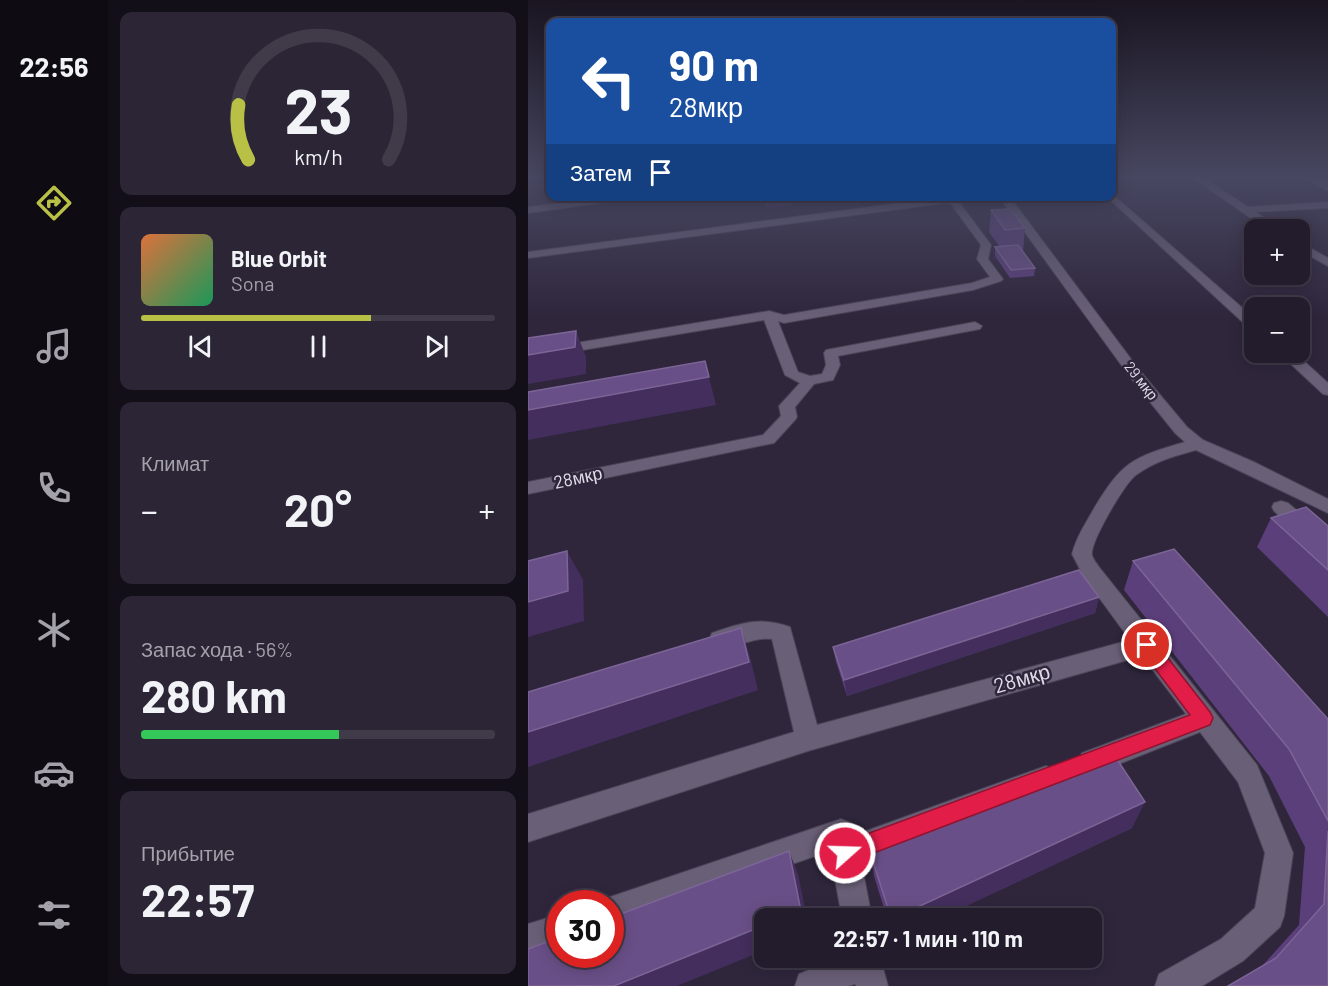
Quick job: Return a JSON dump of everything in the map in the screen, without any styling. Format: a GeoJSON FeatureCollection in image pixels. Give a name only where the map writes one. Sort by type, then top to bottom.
{"type":"FeatureCollection","features":[{"type":"Feature","properties":{"kind":"street"},"geometry":{"type":"LineString","coordinates":[[528,255],[748,224]]}},
{"type":"Feature","properties":{"kind":"street"},"geometry":{"type":"LineString","coordinates":[[528,355],[768,315],[784,319],[973,286],[997,279],[982,259],[986,245],[970,224]]}},
{"type":"Feature","properties":{"kind":"street","name":"29 мкр"},"geometry":{"type":"LineString","coordinates":[[1025,224],[1135,374],[1169,416],[1197,444],[1267,474],[1328,507]]}},
{"type":"Feature","properties":{"kind":"street"},"geometry":{"type":"LineString","coordinates":[[1141,224],[1244,316]]}},
{"type":"Feature","properties":{"kind":"street"},"geometry":{"type":"LineString","coordinates":[[1310,252],[1328,263]]}},
{"type":"Feature","properties":{"kind":"street"},"geometry":{"type":"LineString","coordinates":[[768,315],[792,375],[809,381]]}},
{"type":"Feature","properties":{"kind":"street","name":"28мкр"},"geometry":{"type":"LineString","coordinates":[[528,488],[768,439],[789,417],[787,406],[809,381],[828,377],[833,365],[831,353],[975,326]]}},
{"type":"Feature","properties":{"kind":"street"},"geometry":{"type":"LineString","coordinates":[[1297,363],[1328,391]]}},
{"type":"Feature","properties":{"kind":"street"},"geometry":{"type":"LineString","coordinates":[[1172,986],[1232,950],[1269,916],[1279,853],[1248,774],[1105,591],[1082,554],[1084,541],[1117,485],[1128,472],[1153,457],[1197,444]]}},
{"type":"Feature","properties":{"kind":"street"},"geometry":{"type":"LineString","coordinates":[[1281,507],[1328,548]]}},
{"type":"Feature","properties":{"kind":"street"},"geometry":{"type":"LineString","coordinates":[[693,648],[761,628],[773,629],[782,633],[808,739]]}},
{"type":"Feature","properties":{"kind":"street","name":"28мкр"},"geometry":{"type":"LineString","coordinates":[[528,828],[808,739],[1147,645]]}},
{"type":"Feature","properties":{"kind":"street"},"geometry":{"type":"LineString","coordinates":[[845,853],[1204,718]]}},
{"type":"Feature","properties":{"kind":"street"},"geometry":{"type":"LineString","coordinates":[[624,907],[841,833],[855,908]]}},
{"type":"Feature","properties":{"kind":"street"},"geometry":{"type":"LineString","coordinates":[[528,940],[546,934]]}},
{"type":"Feature","properties":{"kind":"street"},"geometry":{"type":"LineString","coordinates":[[811,986],[867,969]]}},
{"type":"Feature","properties":{"kind":"building"},"geometry":{"type":"Polygon","coordinates":[[[1001,224],[1022,224],[1025,228],[1005,230],[1001,224]]]}},
{"type":"Feature","properties":{"kind":"building"},"geometry":{"type":"Polygon","coordinates":[[[1018,245],[1035,268],[1011,270],[995,247],[1018,245]]]}},
{"type":"Feature","properties":{"kind":"building"},"geometry":{"type":"Polygon","coordinates":[[[576,331],[575,347],[528,355],[528,338],[576,331]]]}},
{"type":"Feature","properties":{"kind":"building"},"geometry":{"type":"Polygon","coordinates":[[[705,361],[709,377],[528,410],[528,392],[705,361]]]}},
{"type":"Feature","properties":{"kind":"building"},"geometry":{"type":"Polygon","coordinates":[[[1306,507],[1328,526],[1328,570],[1271,518],[1306,507]]]}},
{"type":"Feature","properties":{"kind":"building"},"geometry":{"type":"Polygon","coordinates":[[[1174,549],[1328,719],[1328,821],[1289,749],[1133,561],[1174,549]]]}},
{"type":"Feature","properties":{"kind":"building"},"geometry":{"type":"Polygon","coordinates":[[[567,551],[568,591],[528,602],[528,561],[567,551]]]}},
{"type":"Feature","properties":{"kind":"building"},"geometry":{"type":"Polygon","coordinates":[[[1079,570],[1099,597],[844,680],[833,647],[1079,570]]]}},
{"type":"Feature","properties":{"kind":"building"},"geometry":{"type":"Polygon","coordinates":[[[741,628],[749,662],[528,732],[528,692],[741,628]]]}},
{"type":"Feature","properties":{"kind":"building"},"geometry":{"type":"Polygon","coordinates":[[[1111,750],[1145,802],[916,908],[888,908],[870,852],[1111,750]]]}},
{"type":"Feature","properties":{"kind":"building"},"geometry":{"type":"Polygon","coordinates":[[[1328,831],[1328,986],[1228,986],[1276,958],[1324,904],[1328,831]]]}},
{"type":"Feature","properties":{"kind":"building"},"geometry":{"type":"Polygon","coordinates":[[[789,851],[800,908],[754,908],[754,929],[614,986],[528,986],[528,949],[546,942],[546,968],[624,968],[624,913],[789,851]]]}},
{"type":"Feature","properties":{"kind":"route"},"geometry":{"type":"LineString","coordinates":[[845,853],[1204,718],[1147,645]]}}]}
